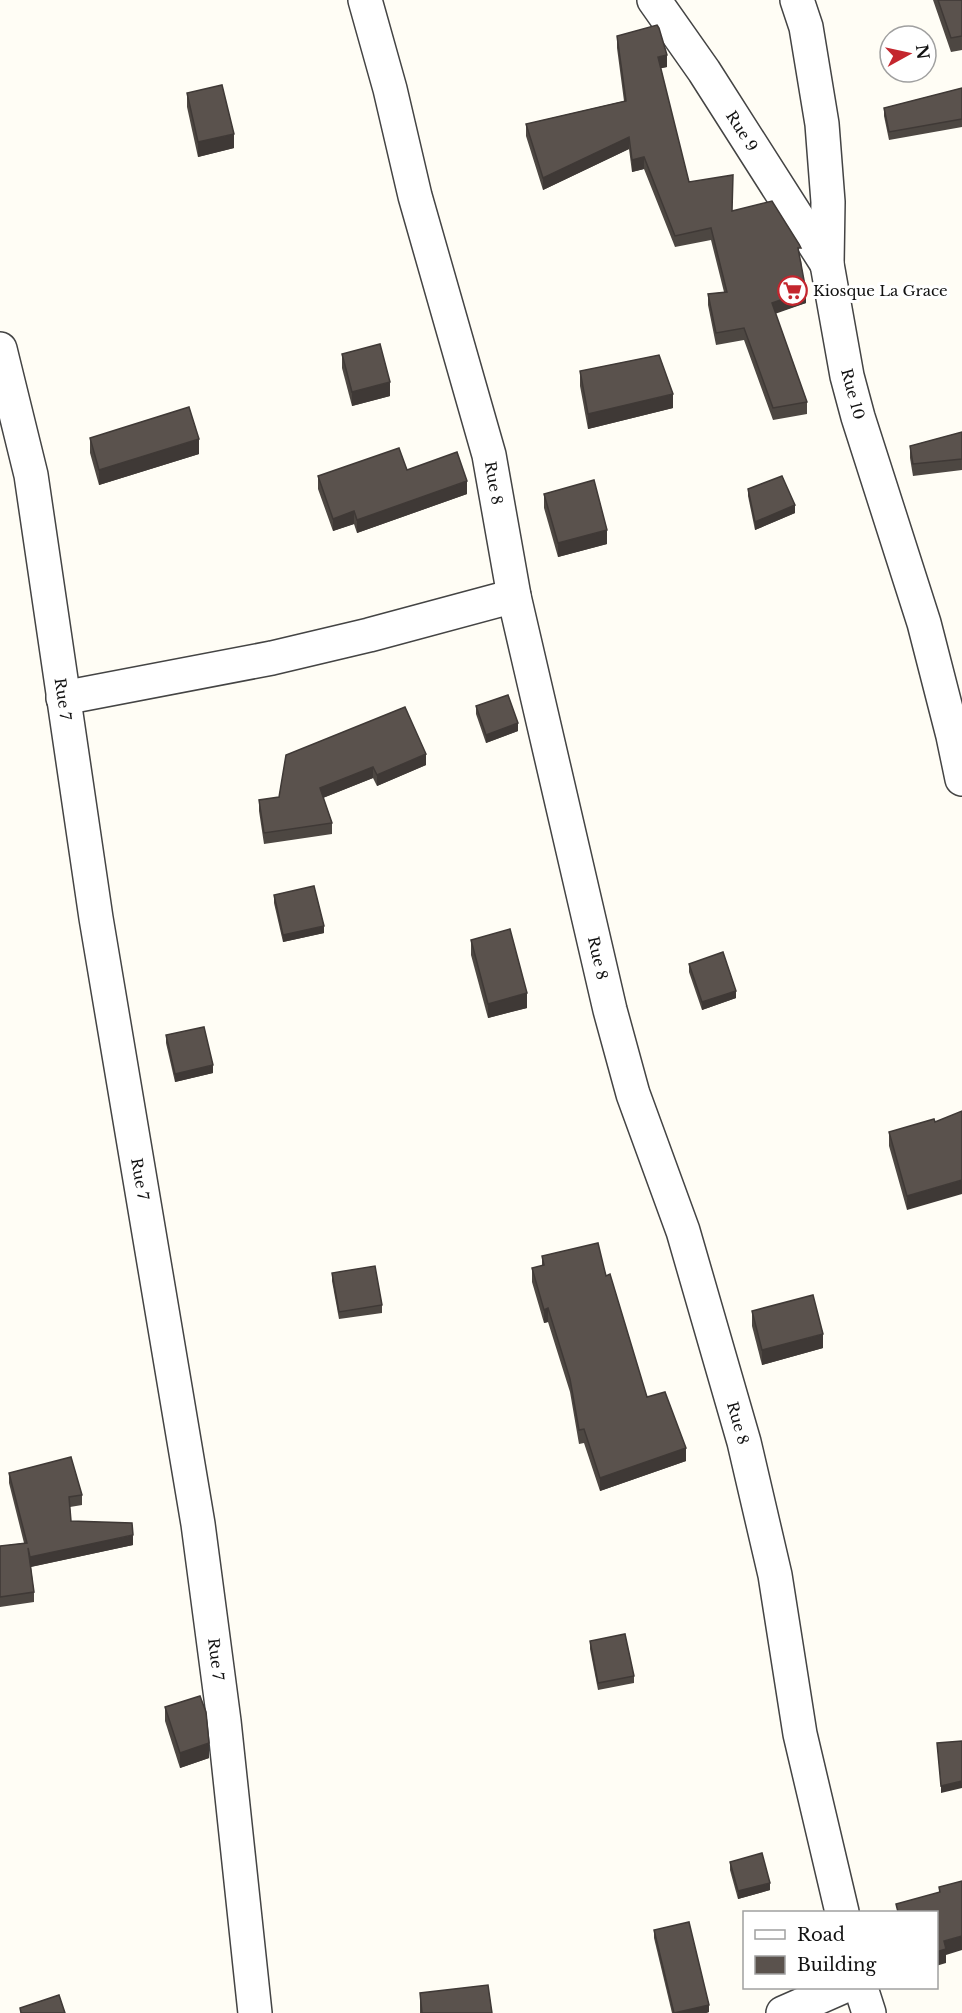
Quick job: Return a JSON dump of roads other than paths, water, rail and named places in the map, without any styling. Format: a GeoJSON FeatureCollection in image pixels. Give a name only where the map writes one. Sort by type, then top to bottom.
{"type":"FeatureCollection","features":[{"type":"Feature","properties":{"kind":"street","name":"Rue 8"},"geometry":{"type":"LineString","coordinates":[[364,0],[390,89],[415,196],[489,455],[514,596],[619,1041],[633,1094],[683,1231],[744,1442],[775,1575],[800,1734],[842,1911]]}},
{"type":"Feature","properties":{"kind":"street","name":"Rue 9"},"geometry":{"type":"LineString","coordinates":[[654,0],[704,71],[827,264]]}},
{"type":"Feature","properties":{"kind":"street","name":"Rue 10"},"geometry":{"type":"LineString","coordinates":[[797,0],[806,27],[822,124],[828,202],[827,264],[850,386],[924,623],[962,779]]}},
{"type":"Feature","properties":{"kind":"street","name":"Rue 7"},"geometry":{"type":"LineString","coordinates":[[0,349],[31,475],[96,918],[198,1524],[224,1721],[255,2013]]}},
{"type":"Feature","properties":{"kind":"street"},"geometry":{"type":"LineString","coordinates":[[63,698],[272,658],[514,596]]}},
{"type":"Feature","properties":{"kind":"street"},"geometry":{"type":"LineString","coordinates":[[783,2013],[838,1989]]}},
{"type":"Feature","properties":{"kind":"street"},"geometry":{"type":"LineString","coordinates":[[861,1989],[869,2013]]}},
{"type":"Feature","properties":{"kind":"place","name":"Kiosque La Grace"},"geometry":{"type":"Point","coordinates":[792,290]}}]}
